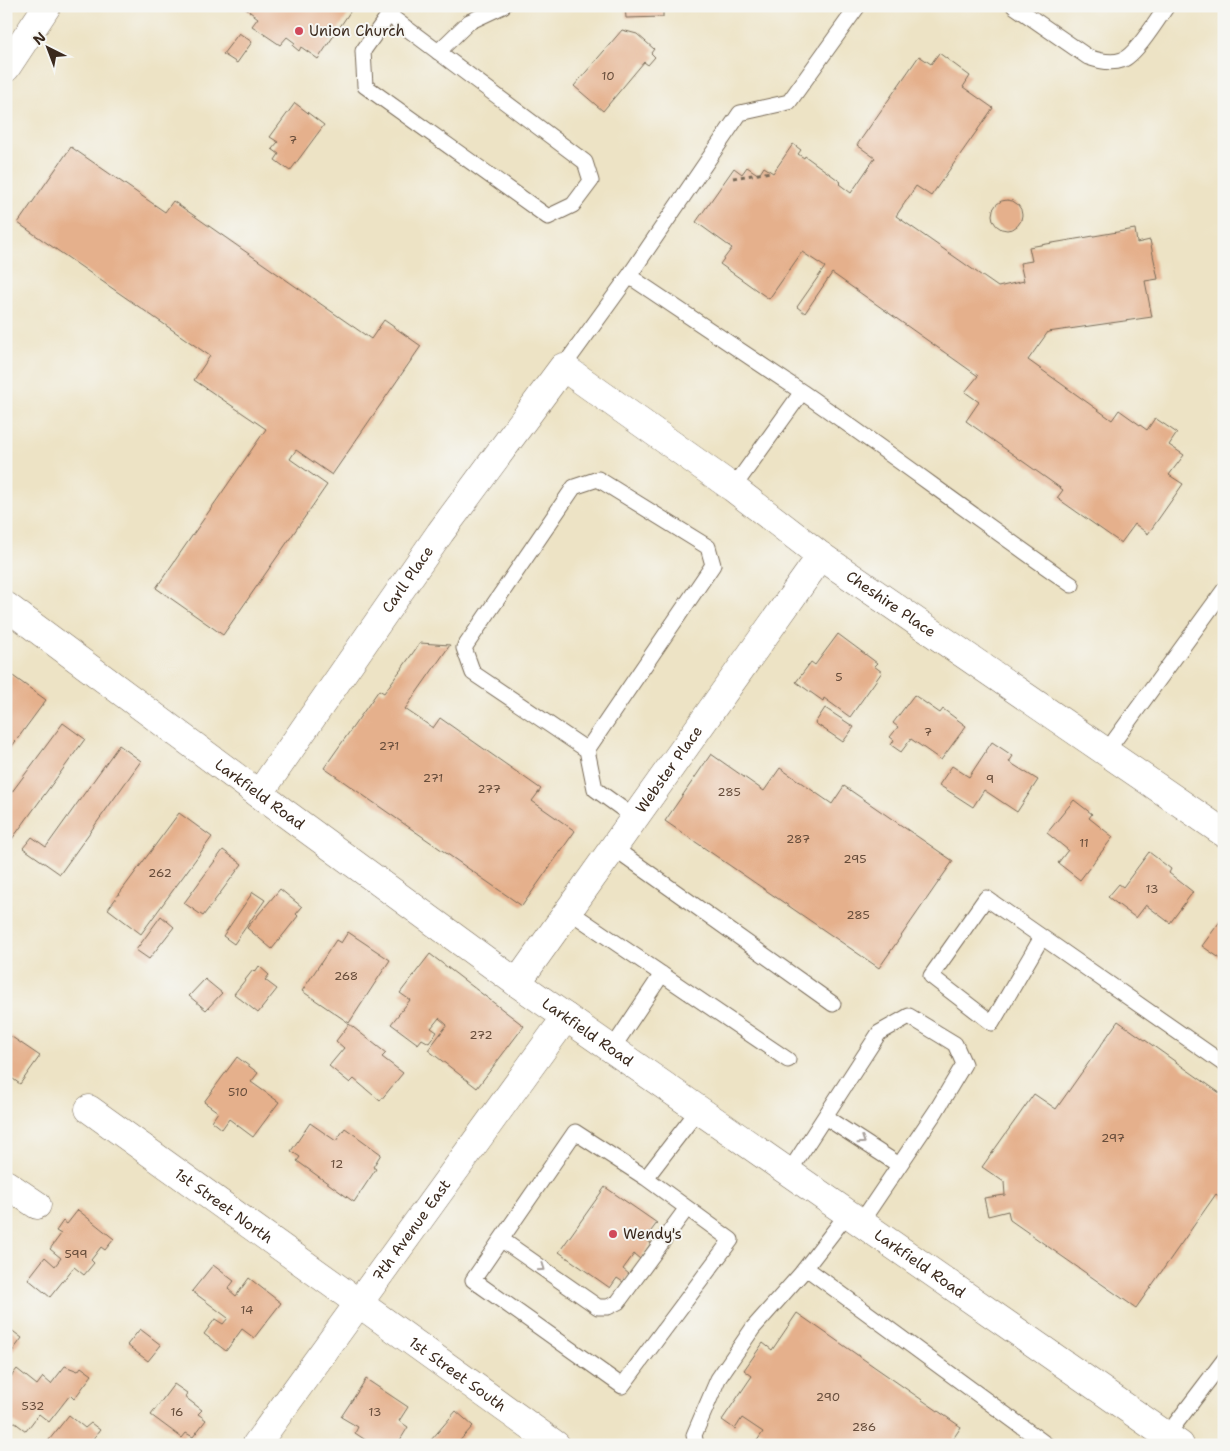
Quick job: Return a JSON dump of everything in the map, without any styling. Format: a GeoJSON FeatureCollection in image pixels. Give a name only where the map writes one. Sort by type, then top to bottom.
{"type":"FeatureCollection","features":[{"type":"Feature","properties":{"kind":"street"},"geometry":{"type":"LineString","coordinates":[[6,68],[48,6]]}},
{"type":"Feature","properties":{"kind":"street","name":"Cheshire Place"},"geometry":{"type":"LineString","coordinates":[[563,367],[734,488],[821,556],[1224,833]]}},
{"type":"Feature","properties":{"kind":"street","name":"Carll Place"},"geometry":{"type":"LineString","coordinates":[[259,794],[440,534],[563,367]]}},
{"type":"Feature","properties":{"kind":"street","name":"Webster Place"},"geometry":{"type":"LineString","coordinates":[[518,983],[821,556]]}},
{"type":"Feature","properties":{"kind":"street","name":"Larkfield Road"},"geometry":{"type":"LineString","coordinates":[[6,606],[518,983],[854,1218],[1163,1439]]}},
{"type":"Feature","properties":{"kind":"street","name":"7th Avenue East"},"geometry":{"type":"LineString","coordinates":[[256,1445],[566,1017]]}},
{"type":"Feature","properties":{"kind":"street","name":"1st Street North"},"geometry":{"type":"LineString","coordinates":[[90,1108],[360,1302]]}},
{"type":"Feature","properties":{"kind":"street"},"geometry":{"type":"LineString","coordinates":[[6,1184],[36,1205]]}},
{"type":"Feature","properties":{"kind":"street","name":"1st Street South"},"geometry":{"type":"LineString","coordinates":[[360,1302],[556,1445]]}},
{"type":"Feature","properties":{"kind":"lane"},"geometry":{"type":"LineString","coordinates":[[438,52],[470,22],[503,6]]}},
{"type":"Feature","properties":{"kind":"lane"},"geometry":{"type":"LineString","coordinates":[[563,367],[740,113],[789,102],[858,6]]}},
{"type":"Feature","properties":{"kind":"lane"},"geometry":{"type":"LineString","coordinates":[[1014,6],[1088,57],[1102,62],[1123,60],[1139,45],[1167,6]]}},
{"type":"Feature","properties":{"kind":"lane"},"geometry":{"type":"LineString","coordinates":[[392,11],[438,52],[585,162],[591,181],[573,205],[548,217],[365,86],[363,50],[392,11]]}},
{"type":"Feature","properties":{"kind":"lane"},"geometry":{"type":"LineString","coordinates":[[628,276],[862,433],[1001,536],[1072,585]]}},
{"type":"Feature","properties":{"kind":"lane"},"geometry":{"type":"LineString","coordinates":[[734,488],[802,392]]}},
{"type":"Feature","properties":{"kind":"lane"},"geometry":{"type":"LineString","coordinates":[[587,750],[713,565],[708,547],[598,479],[574,487],[464,648],[473,673],[587,750],[595,789],[635,818]]}},
{"type":"Feature","properties":{"kind":"lane"},"geometry":{"type":"LineString","coordinates":[[1106,752],[1224,590]]}},
{"type":"Feature","properties":{"kind":"lane"},"geometry":{"type":"LineString","coordinates":[[614,848],[833,1004]]}},
{"type":"Feature","properties":{"kind":"lane"},"geometry":{"type":"LineString","coordinates":[[1042,937],[992,1024],[931,976],[986,898],[1042,937],[1224,1064]]}},
{"type":"Feature","properties":{"kind":"lane"},"geometry":{"type":"LineString","coordinates":[[569,911],[788,1060]]}},
{"type":"Feature","properties":{"kind":"lane"},"geometry":{"type":"LineString","coordinates":[[612,1049],[662,974]]}},
{"type":"Feature","properties":{"kind":"lane"},"geometry":{"type":"LineString","coordinates":[[696,1445],[694,1435],[718,1379],[753,1328],[806,1268],[854,1218],[899,1165],[936,1111],[964,1064],[955,1044],[909,1016],[879,1033],[788,1172]]}},
{"type":"Feature","properties":{"kind":"lane"},"geometry":{"type":"LineString","coordinates":[[646,1178],[699,1109]]}},
{"type":"Feature","properties":{"kind":"lane"},"geometry":{"type":"LineString","coordinates":[[825,1117],[899,1165]]}},
{"type":"Feature","properties":{"kind":"lane"},"geometry":{"type":"LineString","coordinates":[[575,1132],[646,1178],[731,1240],[622,1386],[473,1280],[575,1132]]}},
{"type":"Feature","properties":{"kind":"lane"},"geometry":{"type":"LineString","coordinates":[[502,1240],[598,1307],[608,1307],[618,1302],[625,1294],[687,1208]]}},
{"type":"Feature","properties":{"kind":"lane"},"geometry":{"type":"LineString","coordinates":[[806,1268],[1048,1445]]}},
{"type":"Feature","properties":{"kind":"lane"},"geometry":{"type":"LineString","coordinates":[[1163,1439],[1224,1360]]}},
{"type":"Feature","properties":{"kind":"path"},"geometry":{"type":"LineString","coordinates":[[733,178],[770,172]]}},
{"type":"Feature","properties":{"kind":"building","name":"Union Church"},"geometry":{"type":"Polygon","coordinates":[[[242,6],[354,6],[318,59],[301,47],[299,51],[293,46],[295,43],[287,37],[280,45],[252,26],[258,18],[242,6]]]}},
{"type":"Feature","properties":{"kind":"building"},"geometry":{"type":"Polygon","coordinates":[[[625,6],[663,6],[663,17],[626,18],[625,6]]]}},
{"type":"Feature","properties":{"kind":"building"},"geometry":{"type":"Polygon","coordinates":[[[622,30],[637,34],[654,49],[651,53],[655,57],[648,65],[644,62],[603,111],[574,86],[622,30]]]}},
{"type":"Feature","properties":{"kind":"building"},"geometry":{"type":"Polygon","coordinates":[[[239,33],[252,42],[237,63],[223,54],[239,33]]]}},
{"type":"Feature","properties":{"kind":"building"},"geometry":{"type":"Polygon","coordinates":[[[939,53],[970,76],[963,87],[993,108],[931,196],[916,186],[896,216],[998,287],[1024,281],[1020,263],[1032,261],[1029,247],[1135,229],[1137,243],[1150,240],[1158,279],[1145,281],[1152,317],[1048,332],[1028,360],[1112,420],[1119,410],[1147,430],[1155,418],[1177,433],[1169,445],[1184,455],[1169,475],[1183,484],[1148,534],[1135,524],[1121,543],[1057,498],[1063,490],[966,421],[979,402],[965,392],[978,376],[832,273],[805,313],[797,307],[825,267],[802,252],[769,299],[720,264],[732,248],[696,222],[734,168],[742,174],[747,167],[759,175],[764,167],[773,173],[793,144],[801,150],[798,154],[804,158],[805,156],[841,182],[839,184],[851,193],[875,158],[857,145],[919,56],[931,64],[939,53]]]}},
{"type":"Feature","properties":{"kind":"building"},"geometry":{"type":"Polygon","coordinates":[[[295,103],[324,125],[290,171],[275,160],[279,154],[272,149],[278,142],[270,137],[295,103]]]}},
{"type":"Feature","properties":{"kind":"building"},"geometry":{"type":"Polygon","coordinates":[[[71,147],[165,212],[173,201],[371,339],[384,320],[421,346],[332,475],[296,450],[290,459],[327,485],[223,635],[156,588],[266,429],[194,380],[210,356],[18,223],[71,147]]]}},
{"type":"Feature","properties":{"kind":"building"},"geometry":{"type":"Polygon","coordinates":[[[1007,200],[1018,204],[1022,215],[1018,226],[1007,230],[996,226],[992,215],[996,204],[1007,200]]]}},
{"type":"Feature","properties":{"kind":"building"},"geometry":{"type":"Polygon","coordinates":[[[838,634],[877,663],[874,666],[882,672],[850,717],[824,698],[823,701],[796,682],[811,662],[815,665],[838,634]]]}},
{"type":"Feature","properties":{"kind":"building"},"geometry":{"type":"Polygon","coordinates":[[[420,643],[450,645],[405,709],[433,728],[440,718],[541,789],[532,801],[575,831],[522,906],[324,768],[379,690],[384,693],[420,643]]]}},
{"type":"Feature","properties":{"kind":"building"},"geometry":{"type":"Polygon","coordinates":[[[6,671],[46,700],[7,753],[6,752],[6,671]]]}},
{"type":"Feature","properties":{"kind":"building"},"geometry":{"type":"Polygon","coordinates":[[[914,695],[940,713],[943,709],[966,726],[941,760],[911,739],[901,752],[891,745],[894,740],[890,737],[898,727],[893,723],[914,695]]]}},
{"type":"Feature","properties":{"kind":"building"},"geometry":{"type":"Polygon","coordinates":[[[825,708],[854,727],[843,742],[815,723],[825,708]]]}},
{"type":"Feature","properties":{"kind":"building"},"geometry":{"type":"Polygon","coordinates":[[[63,723],[85,739],[12,839],[6,835],[6,800],[63,723]]]}},
{"type":"Feature","properties":{"kind":"building"},"geometry":{"type":"Polygon","coordinates":[[[992,742],[1013,756],[1009,762],[1038,780],[1017,812],[984,790],[973,807],[939,785],[952,766],[969,777],[992,742]]]}},
{"type":"Feature","properties":{"kind":"building"},"geometry":{"type":"Polygon","coordinates":[[[119,745],[141,761],[60,874],[23,848],[32,837],[46,847],[119,745]]]}},
{"type":"Feature","properties":{"kind":"building"},"geometry":{"type":"Polygon","coordinates":[[[711,754],[764,791],[780,768],[832,804],[844,786],[953,861],[879,968],[665,821],[711,754]]]}},
{"type":"Feature","properties":{"kind":"building"},"geometry":{"type":"Polygon","coordinates":[[[1074,800],[1092,814],[1089,818],[1113,837],[1080,880],[1058,863],[1068,850],[1047,833],[1074,800]]]}},
{"type":"Feature","properties":{"kind":"building"},"geometry":{"type":"Polygon","coordinates":[[[179,813],[212,837],[141,934],[108,909],[179,813]]]}},
{"type":"Feature","properties":{"kind":"building"},"geometry":{"type":"Polygon","coordinates":[[[223,850],[242,864],[203,916],[184,903],[223,850]]]}},
{"type":"Feature","properties":{"kind":"building"},"geometry":{"type":"Polygon","coordinates":[[[1149,852],[1171,869],[1169,873],[1193,892],[1170,923],[1146,905],[1136,918],[1108,897],[1119,884],[1123,887],[1149,852]]]}},
{"type":"Feature","properties":{"kind":"building"},"geometry":{"type":"Polygon","coordinates":[[[280,889],[302,907],[296,914],[298,916],[272,949],[247,928],[280,889]]]}},
{"type":"Feature","properties":{"kind":"building"},"geometry":{"type":"Polygon","coordinates":[[[253,892],[265,900],[234,944],[223,936],[253,892]]]}},
{"type":"Feature","properties":{"kind":"building"},"geometry":{"type":"Polygon","coordinates":[[[161,916],[174,927],[149,959],[136,950],[161,916]]]}},
{"type":"Feature","properties":{"kind":"building"},"geometry":{"type":"Polygon","coordinates":[[[1224,916],[1224,961],[1202,946],[1224,916]]]}},
{"type":"Feature","properties":{"kind":"building"},"geometry":{"type":"Polygon","coordinates":[[[348,932],[390,960],[349,1023],[302,991],[336,940],[341,943],[348,932]]]}},
{"type":"Feature","properties":{"kind":"building"},"geometry":{"type":"Polygon","coordinates":[[[430,954],[524,1026],[477,1088],[428,1050],[447,1025],[439,1018],[431,1028],[437,1032],[429,1043],[422,1039],[418,1044],[391,1024],[410,1000],[400,993],[430,954]]]}},
{"type":"Feature","properties":{"kind":"building"},"geometry":{"type":"Polygon","coordinates":[[[259,966],[269,975],[265,980],[277,989],[258,1013],[234,994],[253,970],[255,972],[259,966]]]}},
{"type":"Feature","properties":{"kind":"building"},"geometry":{"type":"Polygon","coordinates":[[[205,979],[222,993],[206,1010],[189,996],[205,979]]]}},
{"type":"Feature","properties":{"kind":"building"},"geometry":{"type":"Polygon","coordinates":[[[1118,1021],[1224,1096],[1224,1200],[1216,1194],[1136,1308],[1010,1220],[1008,1211],[988,1216],[984,1198],[1005,1195],[1004,1182],[982,1167],[1034,1094],[1056,1109],[1118,1021]]]}},
{"type":"Feature","properties":{"kind":"building"},"geometry":{"type":"Polygon","coordinates":[[[349,1024],[386,1053],[382,1057],[403,1073],[380,1101],[354,1079],[350,1083],[329,1066],[344,1048],[336,1041],[349,1024]]]}},
{"type":"Feature","properties":{"kind":"building"},"geometry":{"type":"Polygon","coordinates":[[[6,1033],[40,1056],[20,1084],[6,1074],[6,1033]]]}},
{"type":"Feature","properties":{"kind":"building"},"geometry":{"type":"Polygon","coordinates":[[[237,1057],[258,1073],[251,1082],[279,1102],[253,1137],[229,1119],[222,1129],[212,1121],[218,1112],[204,1102],[237,1057]]]}},
{"type":"Feature","properties":{"kind":"building"},"geometry":{"type":"Polygon","coordinates":[[[310,1123],[336,1141],[345,1128],[381,1154],[373,1167],[376,1169],[354,1202],[297,1161],[300,1157],[291,1151],[310,1123]]]}},
{"type":"Feature","properties":{"kind":"building"},"geometry":{"type":"Polygon","coordinates":[[[605,1187],[657,1223],[645,1239],[651,1243],[640,1259],[634,1254],[623,1269],[629,1274],[623,1282],[617,1278],[610,1288],[559,1252],[605,1187]]]}},
{"type":"Feature","properties":{"kind":"building"},"geometry":{"type":"Polygon","coordinates":[[[78,1210],[114,1239],[105,1250],[101,1247],[91,1260],[94,1263],[84,1275],[74,1267],[50,1297],[28,1279],[45,1257],[55,1266],[61,1258],[50,1249],[61,1234],[56,1231],[63,1221],[67,1224],[78,1210]]]}},
{"type":"Feature","properties":{"kind":"building"},"geometry":{"type":"Polygon","coordinates":[[[213,1265],[234,1281],[228,1289],[236,1296],[249,1278],[281,1303],[254,1338],[242,1329],[226,1351],[204,1334],[215,1319],[223,1324],[228,1318],[192,1291],[213,1265]]]}},
{"type":"Feature","properties":{"kind":"building"},"geometry":{"type":"Polygon","coordinates":[[[797,1313],[961,1427],[953,1439],[962,1445],[754,1445],[763,1432],[742,1418],[735,1429],[722,1420],[752,1376],[744,1370],[763,1343],[772,1350],[797,1313]]]}},
{"type":"Feature","properties":{"kind":"building"},"geometry":{"type":"Polygon","coordinates":[[[6,1326],[22,1338],[6,1360],[6,1326]]]}},
{"type":"Feature","properties":{"kind":"building"},"geometry":{"type":"Polygon","coordinates":[[[140,1329],[161,1345],[148,1361],[127,1345],[140,1329]]]}},
{"type":"Feature","properties":{"kind":"building"},"geometry":{"type":"Polygon","coordinates":[[[65,1366],[78,1371],[81,1367],[92,1375],[74,1399],[70,1395],[49,1422],[39,1414],[26,1431],[6,1416],[6,1383],[17,1369],[37,1385],[43,1377],[51,1384],[65,1366]]]}},
{"type":"Feature","properties":{"kind":"building"},"geometry":{"type":"Polygon","coordinates":[[[366,1379],[408,1407],[399,1421],[408,1427],[397,1445],[373,1445],[355,1433],[358,1427],[341,1417],[366,1379]]]}},
{"type":"Feature","properties":{"kind":"building"},"geometry":{"type":"Polygon","coordinates":[[[174,1384],[187,1393],[185,1397],[202,1410],[198,1414],[206,1420],[193,1437],[186,1433],[182,1438],[151,1415],[174,1384]]]}},
{"type":"Feature","properties":{"kind":"building"},"geometry":{"type":"Polygon","coordinates":[[[456,1411],[473,1426],[456,1445],[436,1445],[431,1440],[456,1411]]]}},
{"type":"Feature","properties":{"kind":"building"},"geometry":{"type":"Polygon","coordinates":[[[69,1415],[85,1428],[91,1423],[100,1430],[88,1445],[45,1445],[69,1415]]]}},
{"type":"Feature","properties":{"kind":"place","name":"Union Church"},"geometry":{"type":"Point","coordinates":[299,31]}},
{"type":"Feature","properties":{"kind":"place","name":"Wendy's"},"geometry":{"type":"Point","coordinates":[613,1234]}}]}
